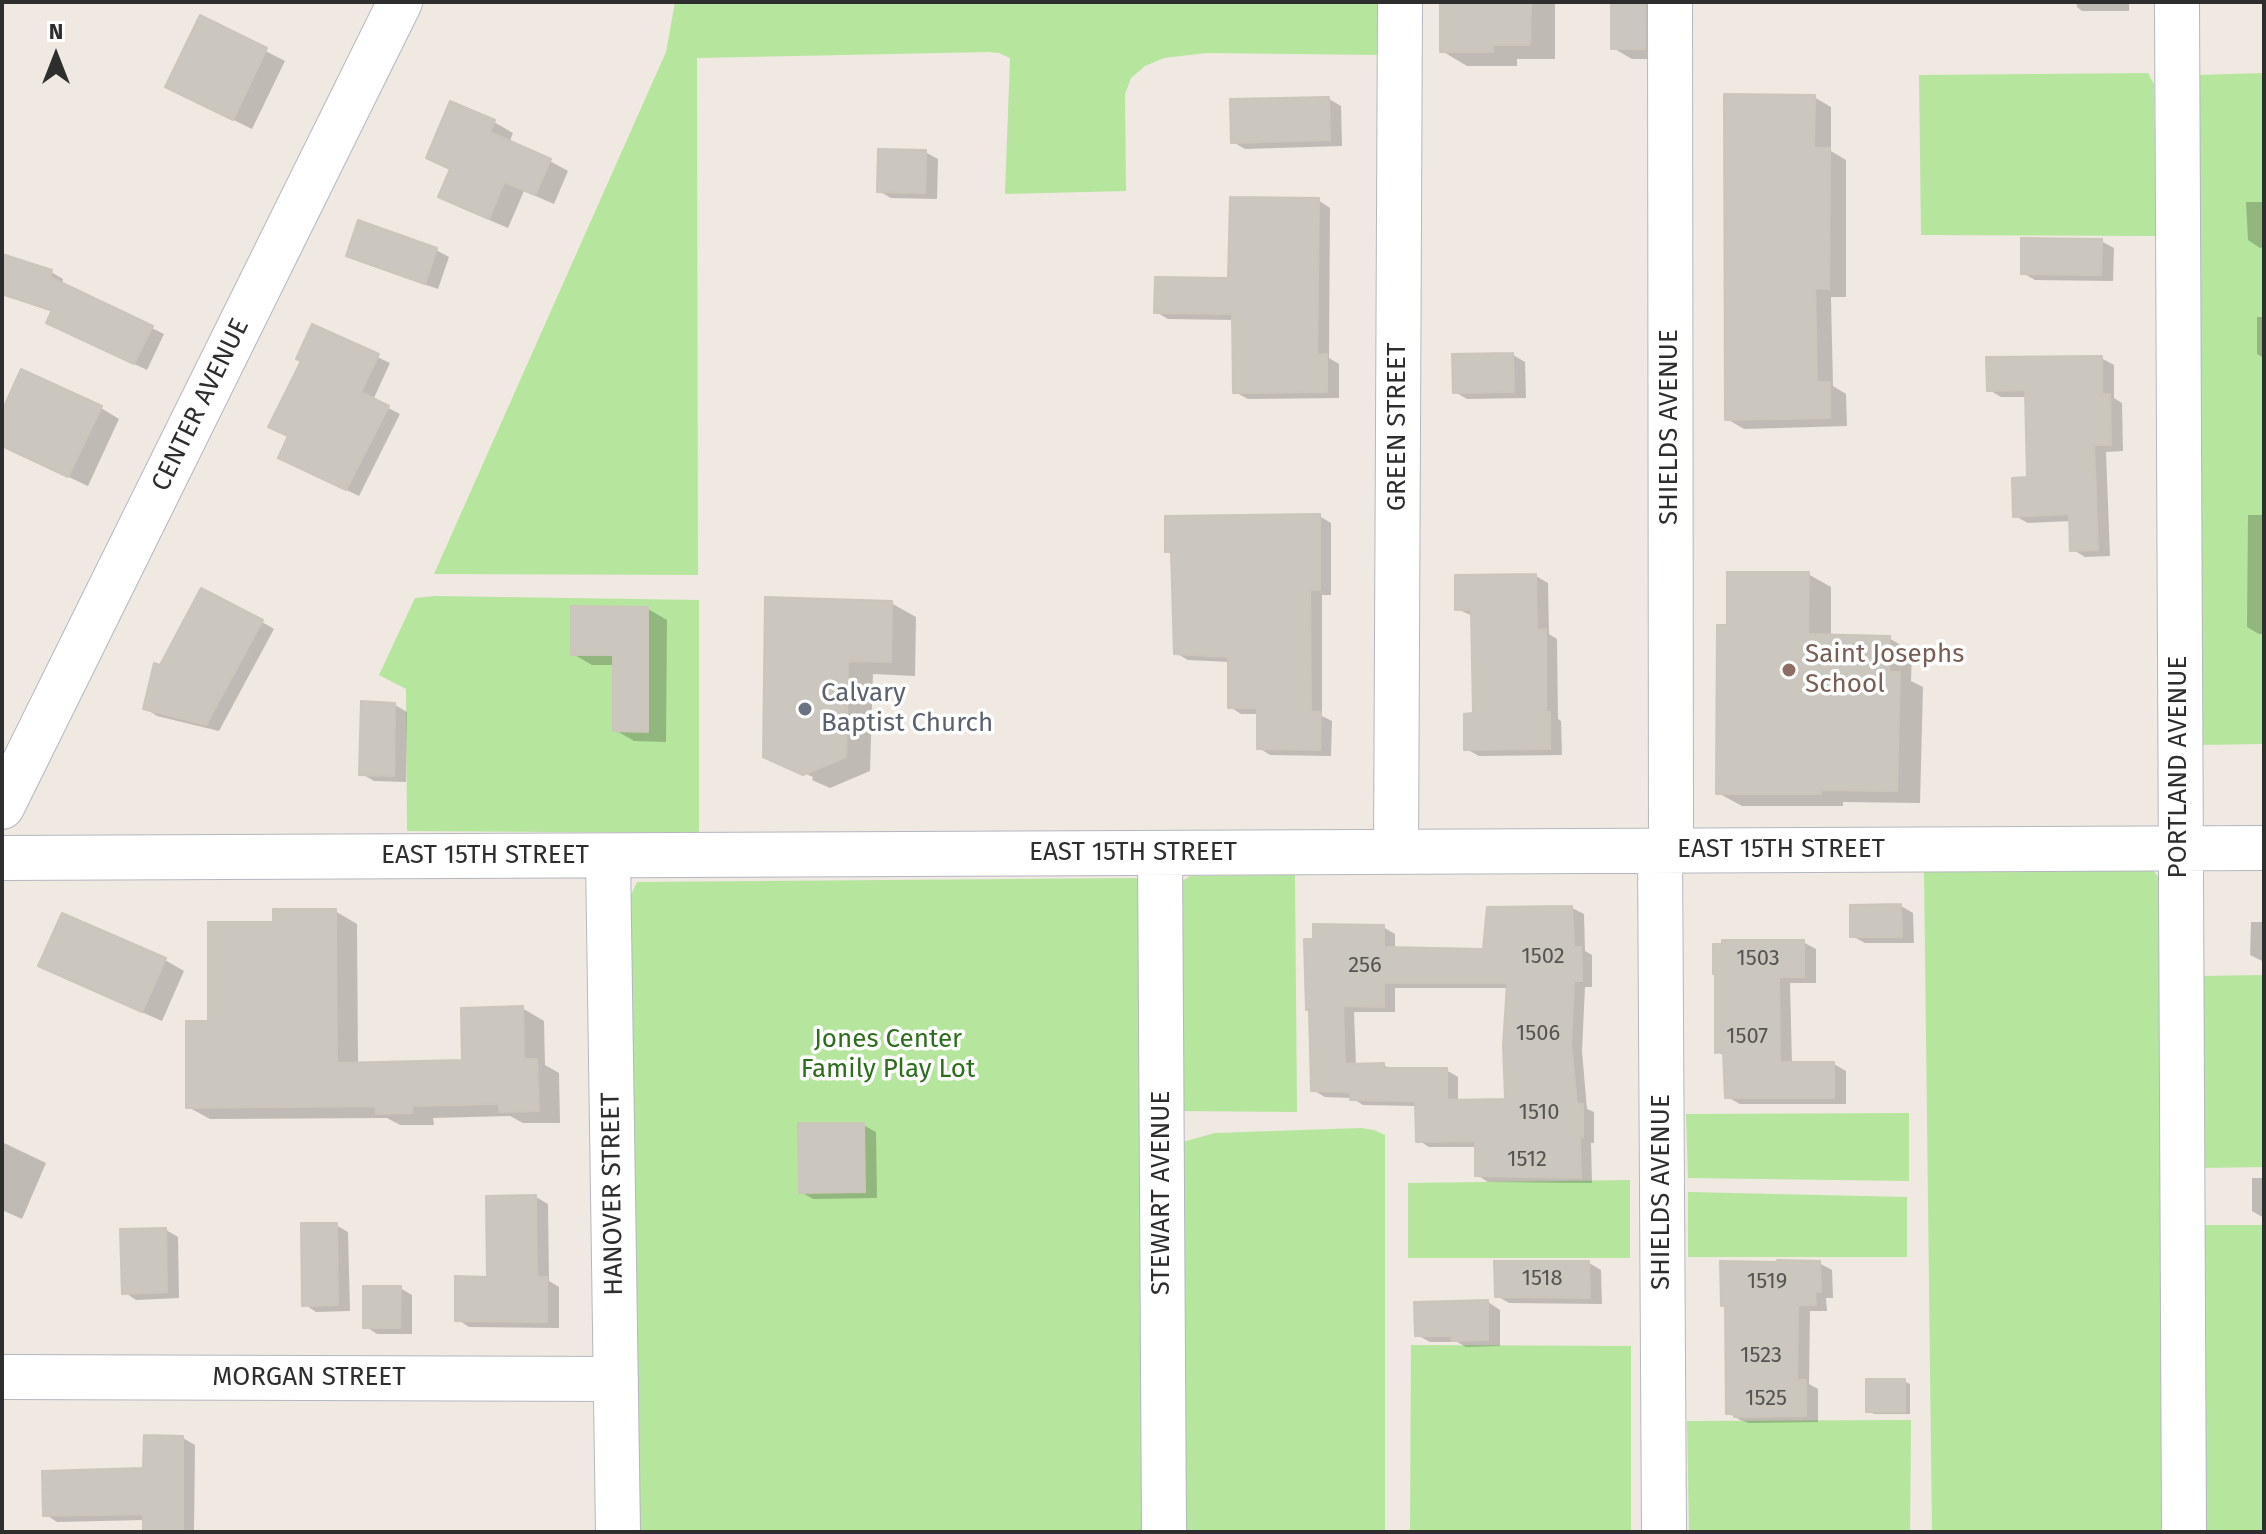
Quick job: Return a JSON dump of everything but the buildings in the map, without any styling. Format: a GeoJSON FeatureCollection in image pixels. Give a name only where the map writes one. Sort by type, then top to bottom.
{"type":"FeatureCollection","features":[{"type":"Feature","properties":{"kind":"street","name":"CENTER AVENUE"},"geometry":{"type":"LineString","coordinates":[[2,807],[400,2]]}},
{"type":"Feature","properties":{"kind":"street","name":"GREEN STREET"},"geometry":{"type":"LineString","coordinates":[[1396,852],[1400,2]]}},
{"type":"Feature","properties":{"kind":"street","name":"SHIELDS AVENUE"},"geometry":{"type":"LineString","coordinates":[[1664,1532],[1670,2]]}},
{"type":"Feature","properties":{"kind":"street","name":"PORTLAND AVENUE"},"geometry":{"type":"LineString","coordinates":[[2177,2],[2184,1532]]}},
{"type":"Feature","properties":{"kind":"street","name":"EAST 15TH STREET"},"geometry":{"type":"LineString","coordinates":[[2,858],[2264,848]]}},
{"type":"Feature","properties":{"kind":"street","name":"STEWART AVENUE"},"geometry":{"type":"LineString","coordinates":[[1160,853],[1164,1532]]}},
{"type":"Feature","properties":{"kind":"street","name":"HANOVER STREET"},"geometry":{"type":"LineString","coordinates":[[608,856],[618,1532]]}},
{"type":"Feature","properties":{"kind":"street","name":"MORGAN STREET"},"geometry":{"type":"LineString","coordinates":[[2,1377],[616,1379]]}},
{"type":"Feature","properties":{"kind":"green space"},"geometry":{"type":"Polygon","coordinates":[[[675,2],[1377,2],[1379,55],[1206,53],[1164,58],[1145,66],[1131,78],[1125,94],[1126,191],[1005,194],[1010,58],[999,53],[697,58],[698,575],[434,574],[666,52],[675,2]]]}},
{"type":"Feature","properties":{"kind":"green space"},"geometry":{"type":"Polygon","coordinates":[[[2148,73],[2154,84],[2156,236],[1921,235],[1919,75],[2148,73]]]}},
{"type":"Feature","properties":{"kind":"green space"},"geometry":{"type":"Polygon","coordinates":[[[2264,73],[2264,744],[2198,745],[2197,75],[2264,73]]]}},
{"type":"Feature","properties":{"kind":"green space"},"geometry":{"type":"Polygon","coordinates":[[[415,598],[699,600],[699,833],[407,831],[406,689],[379,675],[415,598]]]}},
{"type":"Feature","properties":{"kind":"green space"},"geometry":{"type":"Polygon","coordinates":[[[2152,869],[2159,878],[2164,1532],[1932,1532],[1924,872],[2152,869]]]}},
{"type":"Feature","properties":{"kind":"green space"},"geometry":{"type":"Polygon","coordinates":[[[1295,875],[1297,1112],[1177,1111],[1181,882],[1190,876],[1295,875]]]}},
{"type":"Feature","properties":{"kind":"green space","name":"Jones Center Family Play Lot"},"geometry":{"type":"Polygon","coordinates":[[[1139,878],[1146,1532],[638,1532],[632,1228],[631,895],[637,882],[1139,878]]]}},
{"type":"Feature","properties":{"kind":"green space"},"geometry":{"type":"Polygon","coordinates":[[[2264,975],[2264,1167],[2202,1168],[2199,976],[2264,975]]]}},
{"type":"Feature","properties":{"kind":"green space"},"geometry":{"type":"Polygon","coordinates":[[[1909,1113],[1909,1181],[1688,1178],[1686,1114],[1909,1113]]]}},
{"type":"Feature","properties":{"kind":"green space"},"geometry":{"type":"Polygon","coordinates":[[[1361,1128],[1385,1135],[1385,1532],[1180,1532],[1179,1143],[1215,1133],[1361,1128]]]}},
{"type":"Feature","properties":{"kind":"green space"},"geometry":{"type":"Polygon","coordinates":[[[1630,1180],[1630,1258],[1408,1258],[1408,1183],[1630,1180]]]}},
{"type":"Feature","properties":{"kind":"green space"},"geometry":{"type":"Polygon","coordinates":[[[1688,1192],[1907,1197],[1907,1257],[1688,1257],[1688,1192]]]}},
{"type":"Feature","properties":{"kind":"green space"},"geometry":{"type":"Polygon","coordinates":[[[2201,1225],[2264,1225],[2264,1532],[2203,1532],[2201,1225]]]}},
{"type":"Feature","properties":{"kind":"green space"},"geometry":{"type":"Polygon","coordinates":[[[1411,1345],[1631,1346],[1631,1532],[1410,1532],[1411,1345]]]}},
{"type":"Feature","properties":{"kind":"green space"},"geometry":{"type":"Polygon","coordinates":[[[1911,1420],[1910,1532],[1689,1532],[1687,1421],[1911,1420]]]}},
{"type":"Feature","properties":{"kind":"place","name":"Saint Josephs School"},"geometry":{"type":"Point","coordinates":[1789,670]}},
{"type":"Feature","properties":{"kind":"place","name":"Calvary Baptist Church"},"geometry":{"type":"Point","coordinates":[805,709]}}]}
